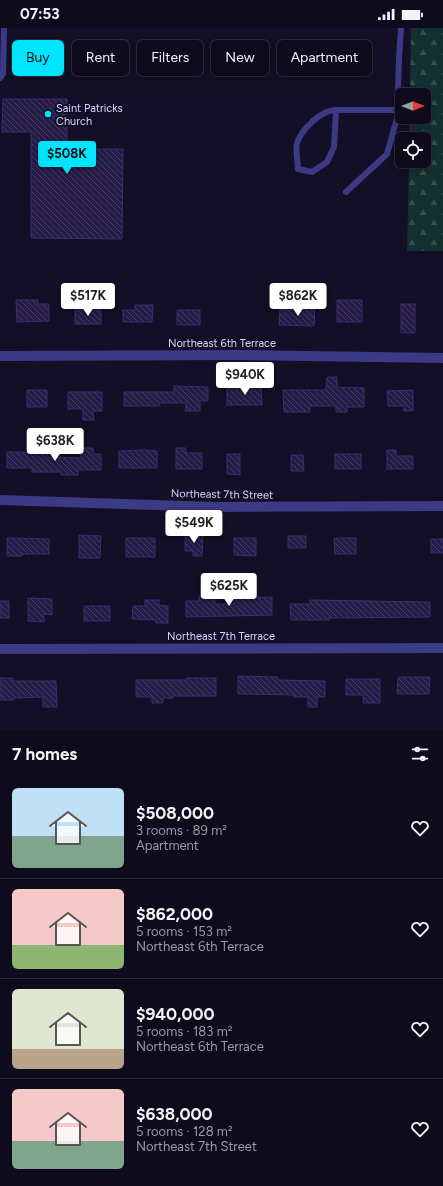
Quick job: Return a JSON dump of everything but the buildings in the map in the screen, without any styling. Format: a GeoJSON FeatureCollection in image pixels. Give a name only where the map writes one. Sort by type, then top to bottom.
{"type":"FeatureCollection","features":[{"type":"Feature","properties":{"kind":"street","name":"Northeast 6th Terrace"},"geometry":{"type":"LineString","coordinates":[[0,356],[236,355],[443,358]]}},
{"type":"Feature","properties":{"kind":"street","name":"Northeast 7th Street"},"geometry":{"type":"LineString","coordinates":[[0,500],[216,507],[443,506]]}},
{"type":"Feature","properties":{"kind":"street","name":"Northeast 7th Terrace"},"geometry":{"type":"LineString","coordinates":[[0,649],[443,648]]}},
{"type":"Feature","properties":{"kind":"lane"},"geometry":{"type":"LineString","coordinates":[[0,78],[3,74],[4,28]]}},
{"type":"Feature","properties":{"kind":"lane"},"geometry":{"type":"LineString","coordinates":[[397,88],[401,28]]}},
{"type":"Feature","properties":{"kind":"lane"},"geometry":{"type":"LineString","coordinates":[[336,110],[334,147],[327,162],[312,172],[298,168],[297,144],[309,124],[329,110],[336,110],[395,110]]}},
{"type":"Feature","properties":{"kind":"lane"},"geometry":{"type":"LineString","coordinates":[[346,192],[387,154],[395,124]]}},
{"type":"Feature","properties":{"kind":"green space"},"geometry":{"type":"Polygon","coordinates":[[[411,28],[443,28],[443,251],[407,251],[409,168],[431,168],[431,132],[409,132],[409,124],[431,124],[431,88],[410,88],[411,28]]]}},
{"type":"Feature","properties":{"kind":"place","name":"Saint Patricks Church"},"geometry":{"type":"Point","coordinates":[48,114]}}]}
